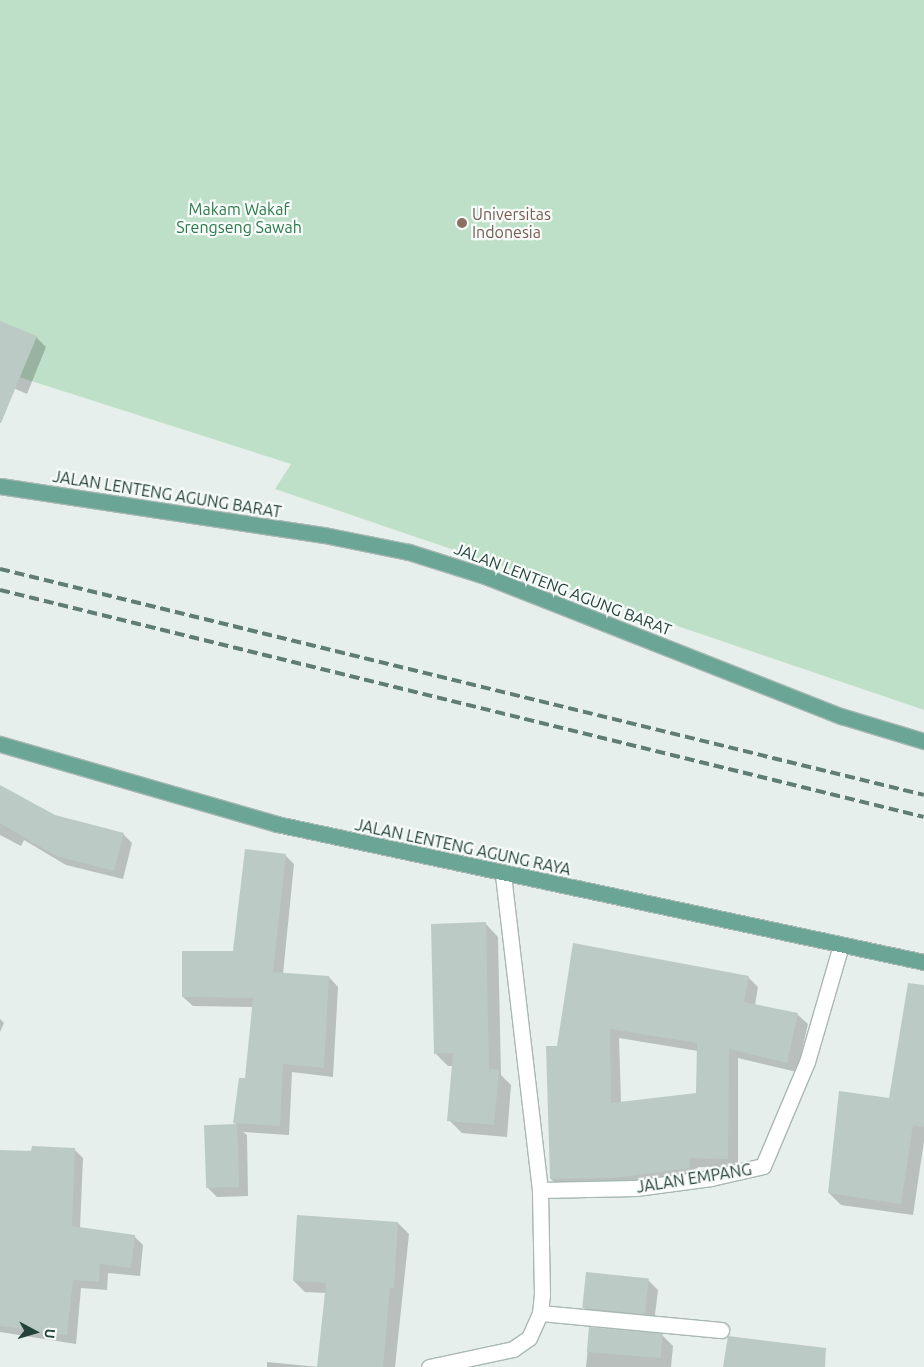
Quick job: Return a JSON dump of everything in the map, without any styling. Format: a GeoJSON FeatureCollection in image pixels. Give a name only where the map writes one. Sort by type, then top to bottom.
{"type":"FeatureCollection","features":[{"type":"Feature","properties":{"kind":"main road","name":"JALAN LENTENG AGUNG BARAT"},"geometry":{"type":"LineString","coordinates":[[0,486],[324,535],[409,552],[485,576],[841,716],[924,742]]}},
{"type":"Feature","properties":{"kind":"main road","name":"JALAN LENTENG AGUNG RAYA"},"geometry":{"type":"LineString","coordinates":[[0,744],[277,824],[502,875],[924,962]]}},
{"type":"Feature","properties":{"kind":"street"},"geometry":{"type":"LineString","coordinates":[[428,1367],[513,1349],[529,1338],[540,1313],[542,1295],[540,1190],[502,875]]}},
{"type":"Feature","properties":{"kind":"street","name":"JALAN EMPANG"},"geometry":{"type":"LineString","coordinates":[[540,1190],[636,1188],[711,1178],[762,1166],[807,1062],[841,945]]}},
{"type":"Feature","properties":{"kind":"street"},"geometry":{"type":"LineString","coordinates":[[540,1313],[721,1330]]}},
{"type":"Feature","properties":{"kind":"green space","name":"Universitas Indonesia"},"geometry":{"type":"Polygon","coordinates":[[[0,0],[924,0],[924,710],[275,489],[291,464],[0,371],[0,0]]]}},
{"type":"Feature","properties":{"kind":"building"},"geometry":{"type":"Polygon","coordinates":[[[0,321],[37,336],[1,423],[0,423],[0,321]]]}},
{"type":"Feature","properties":{"kind":"building"},"geometry":{"type":"Polygon","coordinates":[[[0,785],[55,815],[124,833],[114,871],[56,856],[0,823],[0,785]]]}},
{"type":"Feature","properties":{"kind":"building"},"geometry":{"type":"Polygon","coordinates":[[[245,849],[286,854],[273,972],[329,976],[324,1068],[283,1064],[280,1126],[233,1123],[239,1078],[245,1078],[253,998],[182,997],[182,951],[233,951],[245,849]]]}},
{"type":"Feature","properties":{"kind":"building"},"geometry":{"type":"Polygon","coordinates":[[[486,922],[489,1069],[499,1070],[494,1125],[447,1121],[453,1053],[434,1054],[431,924],[486,922]]]}},
{"type":"Feature","properties":{"kind":"building"},"geometry":{"type":"Polygon","coordinates":[[[573,943],[749,976],[744,1002],[798,1013],[787,1063],[729,1049],[728,1159],[689,1158],[690,1168],[614,1178],[550,1179],[546,1046],[557,1046],[573,943]],[[610,1029],[611,1103],[696,1093],[697,1043],[610,1029]]]}},
{"type":"Feature","properties":{"kind":"building"},"geometry":{"type":"Polygon","coordinates":[[[908,983],[924,985],[924,1127],[913,1125],[901,1204],[828,1193],[839,1091],[889,1098],[908,983]]]}},
{"type":"Feature","properties":{"kind":"building"},"geometry":{"type":"Polygon","coordinates":[[[237,1124],[239,1187],[206,1188],[204,1125],[237,1124]]]}},
{"type":"Feature","properties":{"kind":"building"},"geometry":{"type":"Polygon","coordinates":[[[32,1146],[75,1148],[72,1226],[135,1235],[131,1268],[100,1264],[99,1282],[73,1280],[67,1335],[0,1326],[0,1150],[31,1151],[32,1146]]]}},
{"type":"Feature","properties":{"kind":"building"},"geometry":{"type":"Polygon","coordinates":[[[297,1215],[398,1222],[394,1288],[390,1288],[383,1367],[317,1367],[326,1283],[293,1281],[297,1215]]]}},
{"type":"Feature","properties":{"kind":"building"},"geometry":{"type":"Polygon","coordinates":[[[586,1272],[649,1279],[645,1314],[582,1308],[586,1272]]]}},
{"type":"Feature","properties":{"kind":"building"},"geometry":{"type":"Polygon","coordinates":[[[589,1327],[663,1333],[661,1358],[587,1352],[589,1327]]]}},
{"type":"Feature","properties":{"kind":"building"},"geometry":{"type":"Polygon","coordinates":[[[728,1336],[826,1348],[825,1367],[723,1367],[728,1336]]]}},
{"type":"Feature","properties":{"kind":"railway"},"geometry":{"type":"LineString","coordinates":[[0,569],[924,795]]}},
{"type":"Feature","properties":{"kind":"railway"},"geometry":{"type":"LineString","coordinates":[[0,590],[924,817]]}},
{"type":"Feature","properties":{"kind":"place","name":"Universitas Indonesia"},"geometry":{"type":"Point","coordinates":[462,223]}},
{"type":"Feature","properties":{"kind":"park label","name":"Makam Wakaf Srengseng Sawah"},"geometry":{"type":"Point","coordinates":[239,218]}}]}
